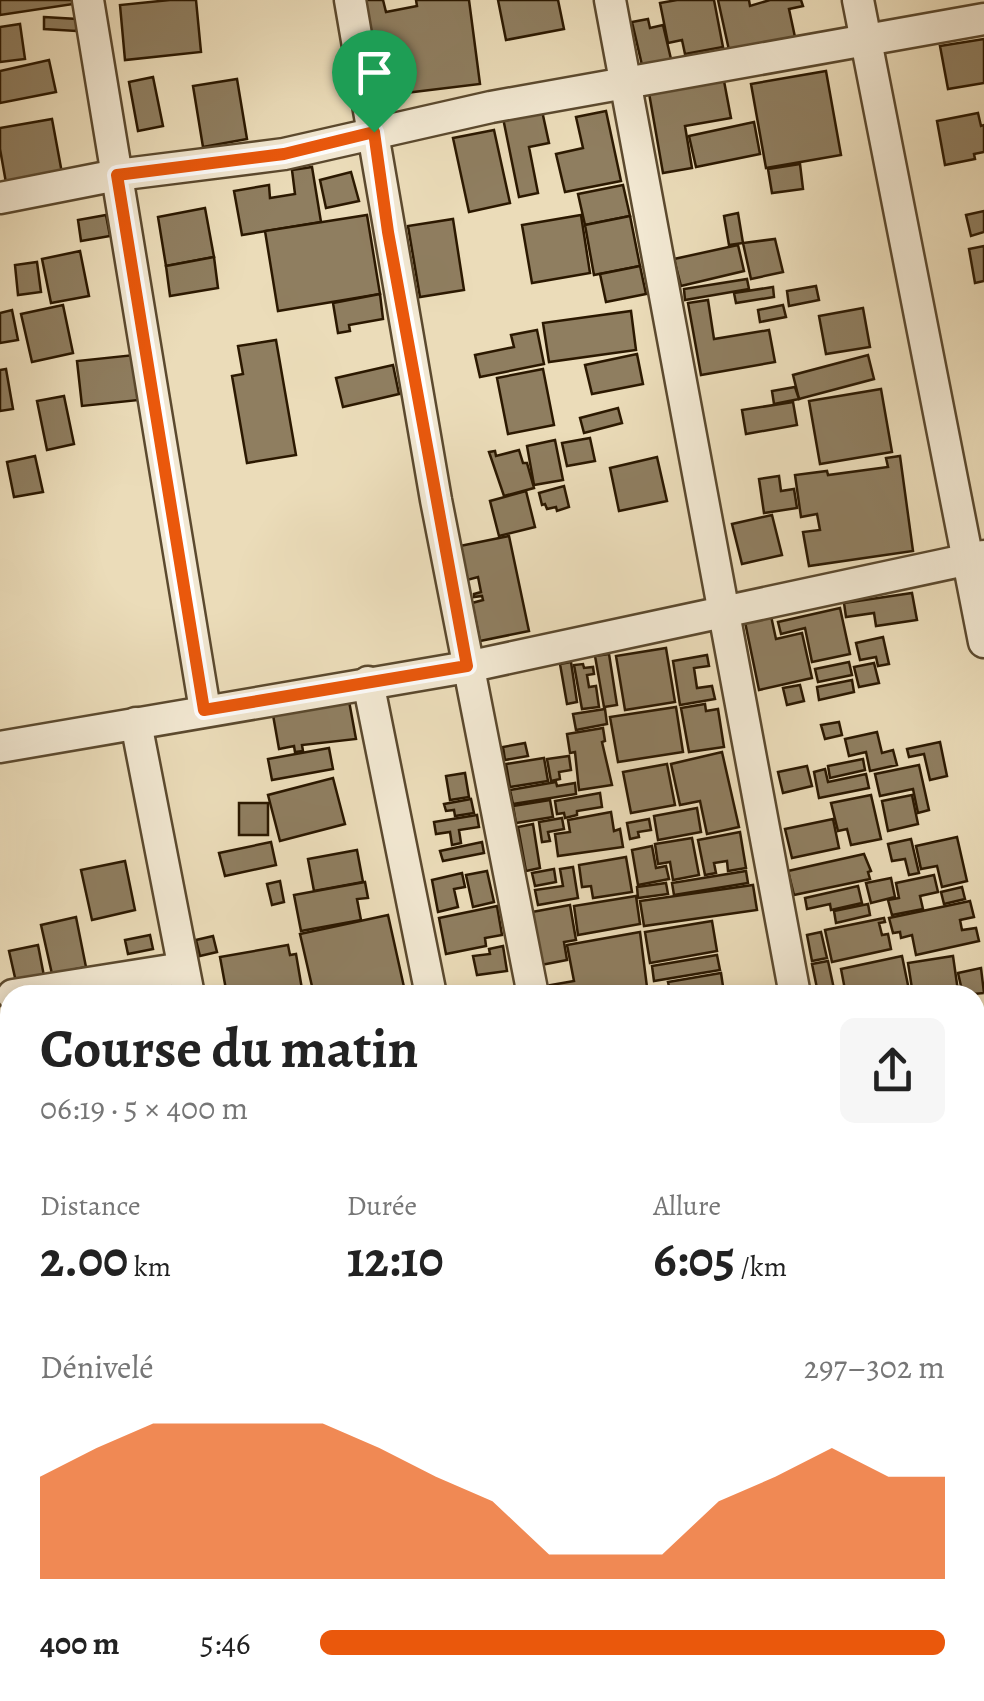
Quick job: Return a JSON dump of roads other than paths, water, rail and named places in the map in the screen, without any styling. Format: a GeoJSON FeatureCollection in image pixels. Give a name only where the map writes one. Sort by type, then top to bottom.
{"type":"FeatureCollection","features":[{"type":"Feature","properties":{"kind":"street"},"geometry":{"type":"LineString","coordinates":[[88,0],[204,710]]}},
{"type":"Feature","properties":{"kind":"street"},"geometry":{"type":"LineString","coordinates":[[350,0],[467,666],[531,985]]}},
{"type":"Feature","properties":{"kind":"street"},"geometry":{"type":"LineString","coordinates":[[610,0],[793,985]]}},
{"type":"Feature","properties":{"kind":"street"},"geometry":{"type":"LineString","coordinates":[[858,0],[976,558],[984,642]]}},
{"type":"Feature","properties":{"kind":"street"},"geometry":{"type":"LineString","coordinates":[[0,198],[117,175],[284,154],[491,107],[984,19]]}},
{"type":"Feature","properties":{"kind":"street"},"geometry":{"type":"LineString","coordinates":[[0,747],[467,666],[976,558]]}},
{"type":"Feature","properties":{"kind":"street"},"geometry":{"type":"LineString","coordinates":[[368,682],[429,985]]}},
{"type":"Feature","properties":{"kind":"street"},"geometry":{"type":"LineString","coordinates":[[136,722],[186,982],[146,985]]}}]}
